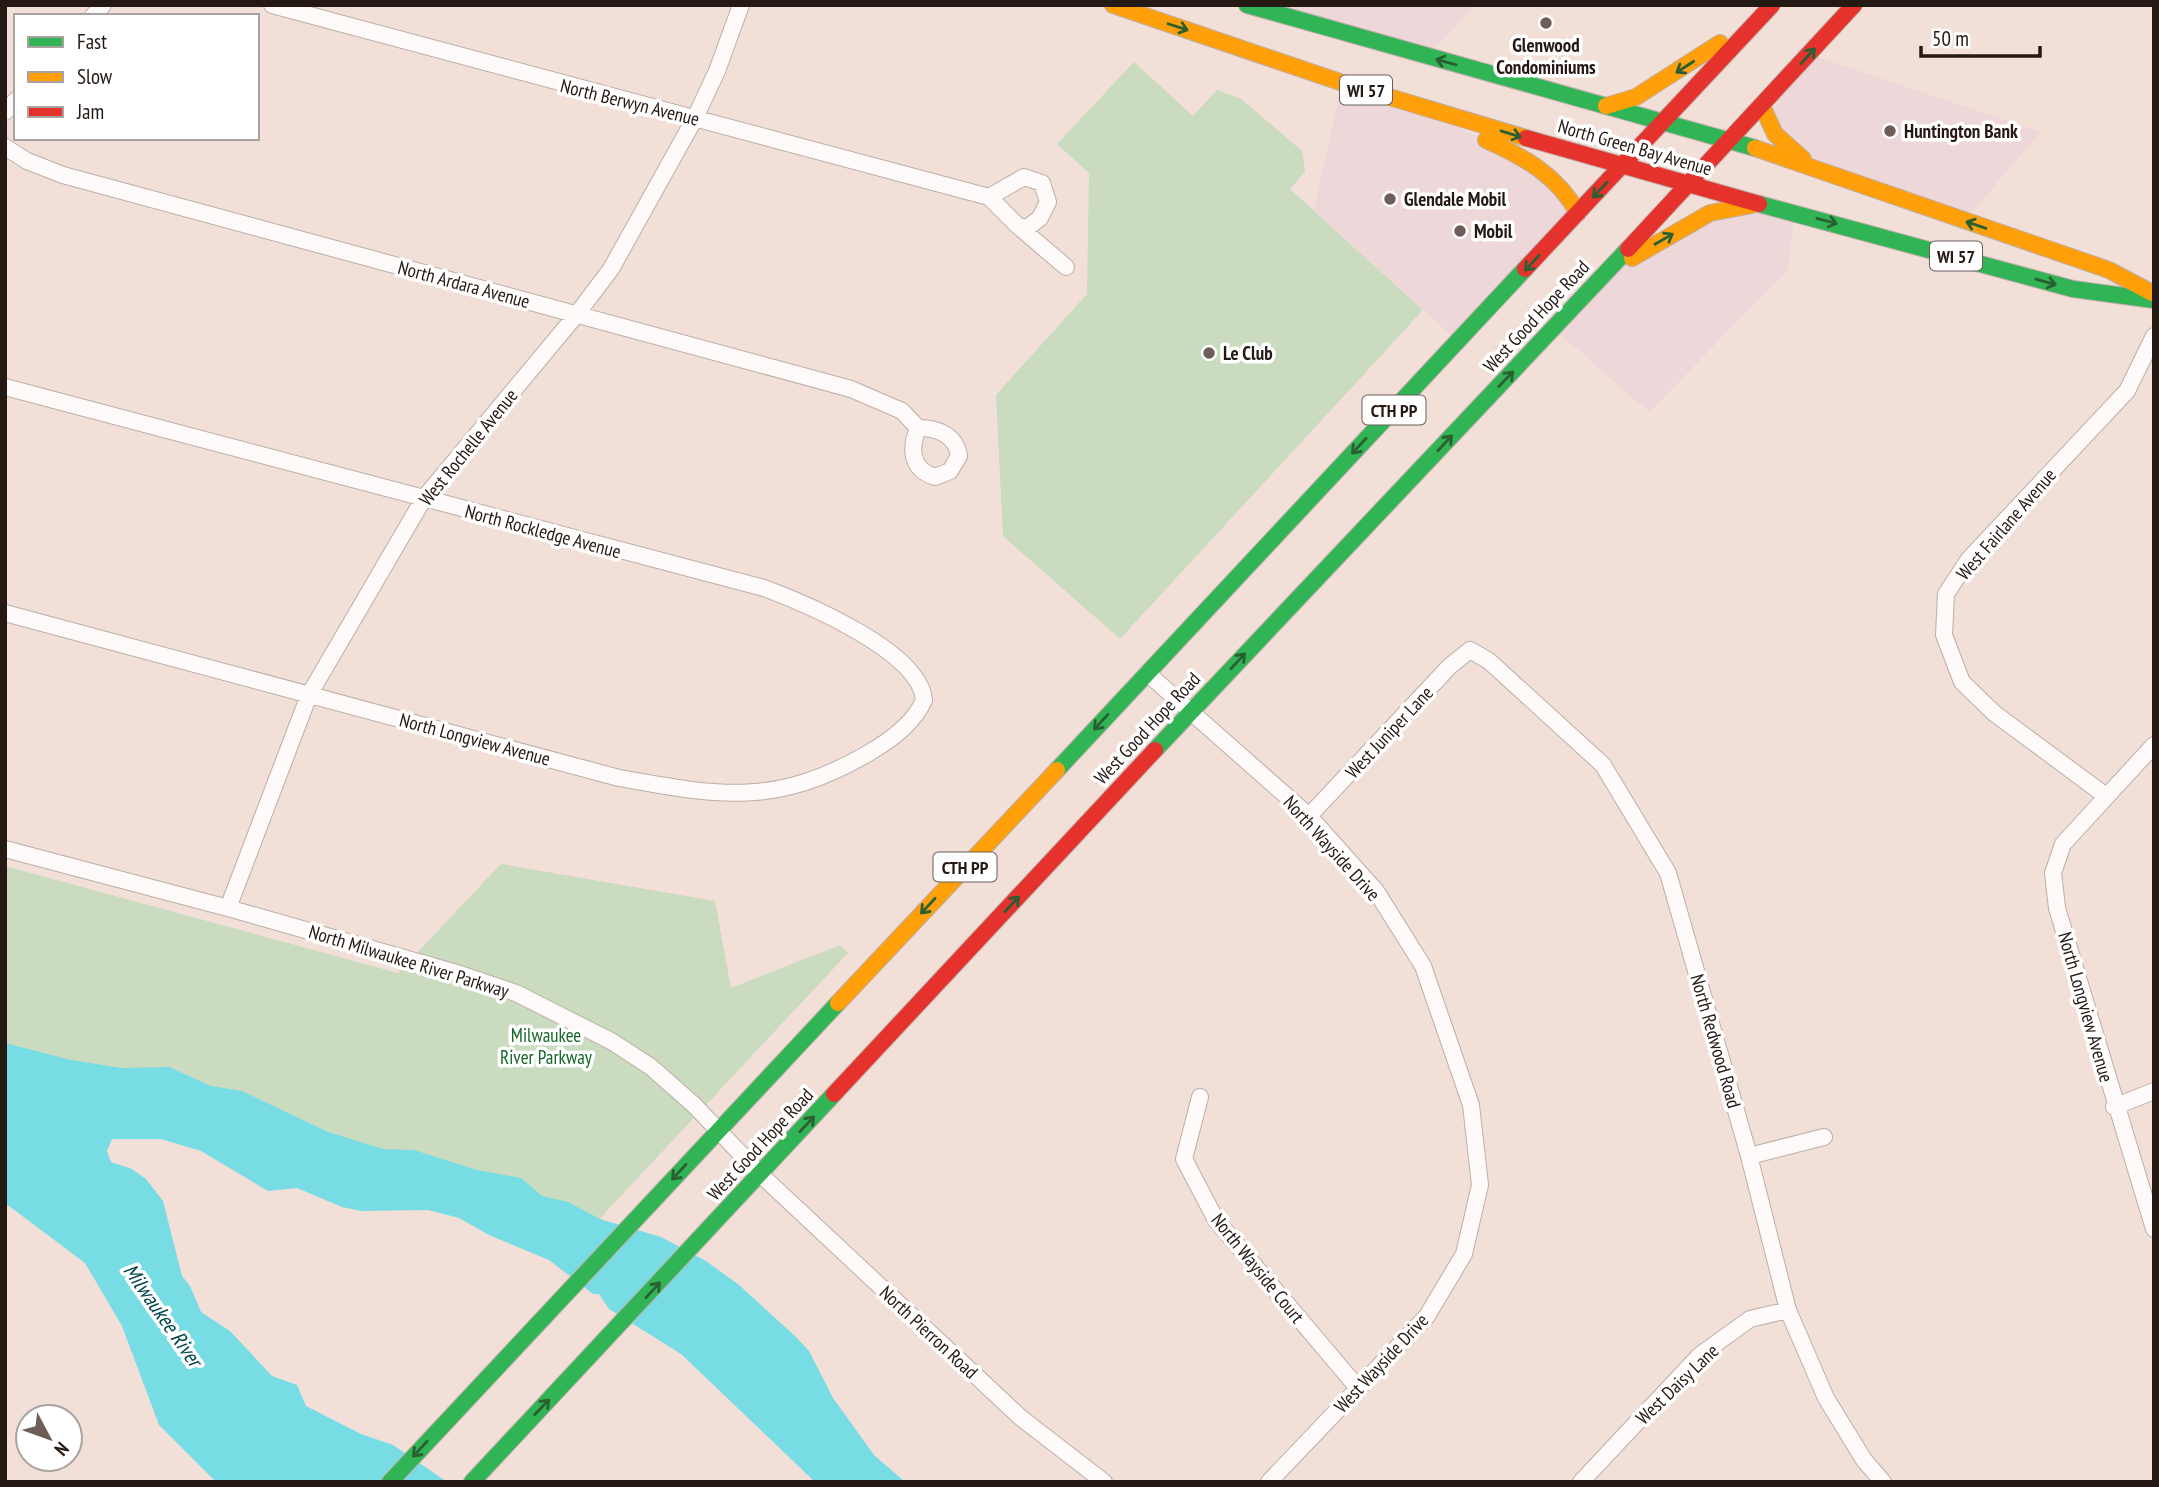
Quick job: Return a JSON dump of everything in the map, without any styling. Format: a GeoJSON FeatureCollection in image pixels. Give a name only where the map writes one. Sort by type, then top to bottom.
{"type":"FeatureCollection","features":[{"type":"Feature","properties":{"kind":"main road","name":"North Green Bay Avenue"},"geometry":{"type":"LineString","coordinates":[[1113,5],[1392,98],[1621,167],[2073,289],[2154,300]]}},
{"type":"Feature","properties":{"kind":"main road","name":"North Green Bay Avenue"},"geometry":{"type":"LineString","coordinates":[[1247,5],[1732,140],[2109,270],[2154,294]]}},
{"type":"Feature","properties":{"kind":"main road","name":"West Good Hope Road"},"geometry":{"type":"LineString","coordinates":[[472,1482],[1191,711],[1690,185],[1854,5]]}},
{"type":"Feature","properties":{"kind":"main road"},"geometry":{"type":"LineString","coordinates":[[1606,106],[1636,97],[1767,10]]}},
{"type":"Feature","properties":{"kind":"main road","name":"West Good Hope Road"},"geometry":{"type":"LineString","coordinates":[[390,1482],[1767,10]]}},
{"type":"Feature","properties":{"kind":"main road"},"geometry":{"type":"LineString","coordinates":[[1392,98],[1514,153],[1544,170],[1570,194],[1578,213]]}},
{"type":"Feature","properties":{"kind":"main road"},"geometry":{"type":"LineString","coordinates":[[1762,106],[1775,134],[1819,170]]}},
{"type":"Feature","properties":{"kind":"main road"},"geometry":{"type":"LineString","coordinates":[[1605,274],[1710,213],[1761,204]]}},
{"type":"Feature","properties":{"kind":"street","name":"North Berwyn Avenue"},"geometry":{"type":"LineString","coordinates":[[272,5],[989,197],[1035,243],[1066,267]]}},
{"type":"Feature","properties":{"kind":"street","name":"West Rochelle Avenue"},"geometry":{"type":"LineString","coordinates":[[228,908],[309,695],[424,498],[577,314],[611,269],[695,118],[717,71],[741,5]]}},
{"type":"Feature","properties":{"kind":"street","name":"North Ardara Avenue"},"geometry":{"type":"LineString","coordinates":[[5,147],[27,161],[63,175],[851,389],[902,411],[918,428]]}},
{"type":"Feature","properties":{"kind":"street"},"geometry":{"type":"LineString","coordinates":[[989,197],[1024,177],[1042,183],[1047,195],[1044,211],[1035,225],[1027,228],[1018,226]]}},
{"type":"Feature","properties":{"kind":"street","name":"West Fairlane Avenue"},"geometry":{"type":"LineString","coordinates":[[2106,796],[1994,713],[1962,682],[1944,635],[1946,594],[1969,559],[2127,391],[2154,336]]}},
{"type":"Feature","properties":{"kind":"street","name":"North Rockledge Avenue"},"geometry":{"type":"LineString","coordinates":[[5,387],[764,589],[824,611],[850,625],[897,661],[920,685],[924,700]]}},
{"type":"Feature","properties":{"kind":"street","name":"North Longview Avenue"},"geometry":{"type":"LineString","coordinates":[[5,613],[619,778],[709,792],[753,794],[783,790],[847,766],[889,741],[924,700]]}},
{"type":"Feature","properties":{"kind":"street","name":"West Juniper Lane"},"geometry":{"type":"LineString","coordinates":[[1309,816],[1450,666],[1470,650]]}},
{"type":"Feature","properties":{"kind":"street","name":"North Redwood Road"},"geometry":{"type":"LineString","coordinates":[[1470,650],[1489,661],[1603,765],[1668,873],[1749,1156],[1788,1310],[1826,1398],[1864,1460],[1883,1482]]}},
{"type":"Feature","properties":{"kind":"street","name":"North Wayside Drive"},"geometry":{"type":"LineString","coordinates":[[1147,673],[1309,816],[1376,891],[1423,966],[1471,1105]]}},
{"type":"Feature","properties":{"kind":"street","name":"North Longview Avenue"},"geometry":{"type":"LineString","coordinates":[[2154,745],[2063,845],[2053,873],[2057,908],[2114,1107],[2154,1229]]}},
{"type":"Feature","properties":{"kind":"street","name":"North Milwaukee River Parkway"},"geometry":{"type":"LineString","coordinates":[[5,849],[228,908],[460,974],[550,1009],[611,1041],[651,1067],[719,1130],[760,1174]]}},
{"type":"Feature","properties":{"kind":"street"},"geometry":{"type":"LineString","coordinates":[[2114,1107],[2154,1091]]}},
{"type":"Feature","properties":{"kind":"street","name":"North Wayside Court"},"geometry":{"type":"LineString","coordinates":[[1200,1097],[1184,1159],[1216,1220],[1357,1387]]}},
{"type":"Feature","properties":{"kind":"street","name":"West Wayside Drive"},"geometry":{"type":"LineString","coordinates":[[1269,1482],[1357,1387],[1427,1317],[1464,1254],[1480,1185],[1471,1105]]}},
{"type":"Feature","properties":{"kind":"street"},"geometry":{"type":"LineString","coordinates":[[1749,1156],[1824,1138]]}},
{"type":"Feature","properties":{"kind":"street","name":"North Pierron Road"},"geometry":{"type":"LineString","coordinates":[[760,1174],[1020,1417],[1104,1482]]}},
{"type":"Feature","properties":{"kind":"street","name":"West Daisy Lane"},"geometry":{"type":"LineString","coordinates":[[1581,1482],[1700,1355],[1750,1319],[1788,1310]]}},
{"type":"Feature","properties":{"kind":"shaded area"},"geometry":{"type":"Polygon","coordinates":[[[1247,5],[1475,5],[1427,56],[1247,5]]]}},
{"type":"Feature","properties":{"kind":"shaded area"},"geometry":{"type":"Polygon","coordinates":[[[1809,54],[2041,132],[1964,221],[1819,170],[1767,119],[1809,54]]]}},
{"type":"Feature","properties":{"kind":"shaded area"},"geometry":{"type":"Polygon","coordinates":[[[1342,82],[1392,98],[1514,153],[1578,213],[1458,341],[1314,210],[1342,82]]]}},
{"type":"Feature","properties":{"kind":"shaded area"},"geometry":{"type":"Polygon","coordinates":[[[1794,212],[1788,270],[1649,412],[1553,328],[1605,274],[1710,213],[1794,212]]]}},
{"type":"Feature","properties":{"kind":"green space","name":"Le Club"},"geometry":{"type":"Polygon","coordinates":[[[1134,62],[1193,116],[1217,90],[1241,99],[1302,151],[1305,172],[1290,189],[1423,310],[1120,639],[1003,536],[996,395],[1087,294],[1089,173],[1057,144],[1134,62]]]}},
{"type":"Feature","properties":{"kind":"green space","name":"Milwaukee River Parkway"},"geometry":{"type":"Polygon","coordinates":[[[501,864],[715,901],[731,988],[840,945],[848,953],[575,1245],[239,1143],[5,1112],[5,866],[398,973],[501,864]]]}},
{"type":"Feature","properties":{"kind":"water","name":"Milwaukee River"},"geometry":{"type":"Polygon","coordinates":[[[5,1043],[71,1060],[122,1068],[169,1067],[211,1086],[242,1091],[328,1132],[383,1149],[414,1150],[477,1170],[521,1178],[542,1196],[568,1202],[600,1219],[661,1237],[706,1261],[739,1285],[796,1337],[809,1351],[833,1398],[874,1455],[905,1482],[815,1482],[681,1354],[609,1309],[599,1294],[593,1294],[549,1260],[489,1235],[459,1218],[428,1210],[361,1211],[342,1207],[297,1188],[268,1191],[201,1151],[161,1139],[112,1139],[107,1151],[111,1162],[132,1169],[146,1179],[163,1201],[182,1276],[190,1286],[201,1312],[230,1331],[272,1376],[297,1385],[306,1406],[361,1434],[393,1445],[447,1482],[216,1482],[159,1425],[122,1326],[85,1263],[5,1203],[5,1043]]]}},
{"type":"Feature","properties":{"kind":"traffic: fast"},"geometry":{"type":"LineString","coordinates":[[1247,5],[1755,148]]}},
{"type":"Feature","properties":{"kind":"traffic: fast"},"geometry":{"type":"LineString","coordinates":[[1759,204],[2073,289],[2154,300]]}},
{"type":"Feature","properties":{"kind":"traffic: fast"},"geometry":{"type":"LineString","coordinates":[[1155,750],[1628,249]]}},
{"type":"Feature","properties":{"kind":"traffic: fast"},"geometry":{"type":"LineString","coordinates":[[1057,770],[1525,269]]}},
{"type":"Feature","properties":{"kind":"traffic: fast"},"geometry":{"type":"LineString","coordinates":[[390,1482],[838,1003]]}},
{"type":"Feature","properties":{"kind":"traffic: fast"},"geometry":{"type":"LineString","coordinates":[[472,1482],[834,1094]]}},
{"type":"Feature","properties":{"kind":"traffic: slow"},"geometry":{"type":"LineString","coordinates":[[1113,5],[1346,84],[1526,138]]}},
{"type":"Feature","properties":{"kind":"traffic: slow"},"geometry":{"type":"LineString","coordinates":[[1606,106],[1636,97],[1720,43]]}},
{"type":"Feature","properties":{"kind":"traffic: slow"},"geometry":{"type":"LineString","coordinates":[[1762,106],[1775,134],[1803,159]]}},
{"type":"Feature","properties":{"kind":"traffic: slow"},"geometry":{"type":"LineString","coordinates":[[1486,140],[1513,153],[1550,178],[1578,213]]}},
{"type":"Feature","properties":{"kind":"traffic: slow"},"geometry":{"type":"LineString","coordinates":[[1755,148],[2109,270],[2152,293]]}},
{"type":"Feature","properties":{"kind":"traffic: slow"},"geometry":{"type":"LineString","coordinates":[[1632,258],[1710,213],[1752,205]]}},
{"type":"Feature","properties":{"kind":"traffic: slow"},"geometry":{"type":"LineString","coordinates":[[838,1003],[1057,770]]}},
{"type":"Feature","properties":{"kind":"traffic: jam"},"geometry":{"type":"LineString","coordinates":[[1525,269],[1772,5]]}},
{"type":"Feature","properties":{"kind":"traffic: jam"},"geometry":{"type":"LineString","coordinates":[[1628,249],[1854,5]]}},
{"type":"Feature","properties":{"kind":"traffic: jam"},"geometry":{"type":"LineString","coordinates":[[1526,138],[1759,204]]}},
{"type":"Feature","properties":{"kind":"traffic: jam"},"geometry":{"type":"LineString","coordinates":[[834,1094],[1155,750]]}},
{"type":"Feature","properties":{"kind":"place","name":"Glenwood Condominiums"},"geometry":{"type":"Point","coordinates":[1546,23]}},
{"type":"Feature","properties":{"kind":"place","name":"Huntington Bank"},"geometry":{"type":"Point","coordinates":[1890,131]}},
{"type":"Feature","properties":{"kind":"place","name":"Glendale Mobil"},"geometry":{"type":"Point","coordinates":[1390,199]}},
{"type":"Feature","properties":{"kind":"place","name":"Mobil"},"geometry":{"type":"Point","coordinates":[1460,231]}},
{"type":"Feature","properties":{"kind":"place","name":"Le Club"},"geometry":{"type":"Point","coordinates":[1209,353]}}]}
